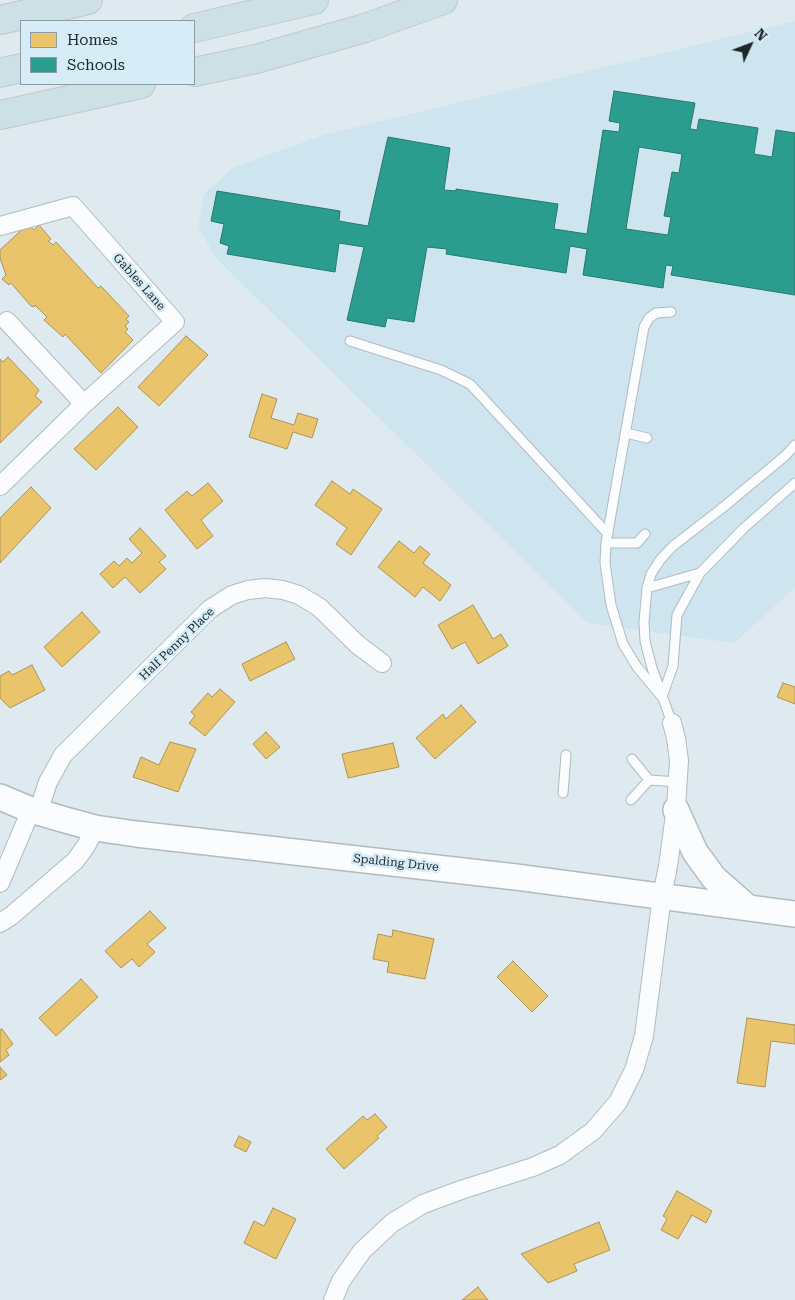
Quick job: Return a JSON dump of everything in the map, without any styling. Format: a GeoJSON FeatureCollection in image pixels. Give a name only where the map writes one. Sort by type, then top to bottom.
{"type":"FeatureCollection","features":[{"type":"Feature","properties":{"kind":"highway"},"geometry":{"type":"LineString","coordinates":[[0,20],[88,0]]}},
{"type":"Feature","properties":{"kind":"highway"},"geometry":{"type":"LineString","coordinates":[[195,28],[314,0]]}},
{"type":"Feature","properties":{"kind":"highway"},"geometry":{"type":"LineString","coordinates":[[195,72],[256,59],[365,28],[443,0]]}},
{"type":"Feature","properties":{"kind":"highway"},"geometry":{"type":"LineString","coordinates":[[0,72],[20,68]]}},
{"type":"Feature","properties":{"kind":"highway"},"geometry":{"type":"LineString","coordinates":[[0,115],[136,85]]}},
{"type":"Feature","properties":{"kind":"street","name":"Gables Lane"},"geometry":{"type":"LineString","coordinates":[[0,226],[73,206],[175,322],[84,404],[0,486]]}},
{"type":"Feature","properties":{"kind":"street"},"geometry":{"type":"LineString","coordinates":[[2,319],[84,404]]}},
{"type":"Feature","properties":{"kind":"street","name":"Half Penny Place"},"geometry":{"type":"LineString","coordinates":[[0,883],[48,782],[63,755],[210,609],[232,595],[248,590],[265,588],[283,590],[299,595],[318,607],[358,645],[382,663]]}},
{"type":"Feature","properties":{"kind":"street"},"geometry":{"type":"LineString","coordinates":[[333,1300],[341,1281],[362,1251],[392,1223],[423,1204],[533,1167],[560,1155],[593,1131],[618,1102],[634,1070],[644,1036],[679,782],[679,761],[672,723]]}},
{"type":"Feature","properties":{"kind":"street","name":"Spalding Drive"},"geometry":{"type":"LineString","coordinates":[[0,797],[35,811],[95,828],[167,838],[404,864],[795,914]]}},
{"type":"Feature","properties":{"kind":"street"},"geometry":{"type":"LineString","coordinates":[[676,810],[695,852],[714,878],[747,907]]}},
{"type":"Feature","properties":{"kind":"street"},"geometry":{"type":"LineString","coordinates":[[0,923],[12,916],[75,861],[95,828]]}},
{"type":"Feature","properties":{"kind":"lane"},"geometry":{"type":"LineString","coordinates":[[662,697],[637,667],[623,644],[614,620],[606,575],[607,539],[646,322],[656,312],[671,312]]}},
{"type":"Feature","properties":{"kind":"lane"},"geometry":{"type":"LineString","coordinates":[[350,341],[440,370],[470,384],[607,539],[636,543],[645,534]]}},
{"type":"Feature","properties":{"kind":"lane"},"geometry":{"type":"LineString","coordinates":[[626,433],[647,438]]}},
{"type":"Feature","properties":{"kind":"lane"},"geometry":{"type":"LineString","coordinates":[[672,723],[645,641],[644,622],[647,588],[651,574],[660,560],[673,546],[721,509],[785,456],[795,445]]}},
{"type":"Feature","properties":{"kind":"lane"},"geometry":{"type":"LineString","coordinates":[[662,697],[673,666],[677,614],[700,573],[744,528],[795,483]]}},
{"type":"Feature","properties":{"kind":"lane"},"geometry":{"type":"LineString","coordinates":[[647,588],[700,573]]}},
{"type":"Feature","properties":{"kind":"lane"},"geometry":{"type":"LineString","coordinates":[[564,793],[566,756]]}},
{"type":"Feature","properties":{"kind":"lane"},"geometry":{"type":"LineString","coordinates":[[632,759],[649,780],[679,782]]}},
{"type":"Feature","properties":{"kind":"lane"},"geometry":{"type":"LineString","coordinates":[[631,800],[649,780]]}},
{"type":"Feature","properties":{"kind":"shaded area"},"geometry":{"type":"Polygon","coordinates":[[[795,21],[795,588],[734,643],[588,623],[218,260],[198,228],[204,194],[234,167],[324,135],[795,21]]]}},
{"type":"Feature","properties":{"kind":"building: Homes"},"geometry":{"type":"Polygon","coordinates":[[[28,224],[34,230],[39,225],[51,239],[48,241],[53,245],[56,242],[98,288],[101,286],[129,316],[126,319],[129,322],[125,326],[128,329],[125,332],[133,340],[101,373],[65,334],[63,337],[44,320],[47,317],[35,305],[34,307],[31,306],[11,283],[9,285],[2,279],[6,275],[0,258],[0,250],[28,224]]]}},
{"type":"Feature","properties":{"kind":"building: Homes"},"geometry":{"type":"Polygon","coordinates":[[[186,336],[208,355],[159,406],[138,387],[186,336]]]}},
{"type":"Feature","properties":{"kind":"building: Homes"},"geometry":{"type":"Polygon","coordinates":[[[8,357],[39,390],[35,396],[42,402],[0,443],[0,359],[3,362],[8,357]]]}},
{"type":"Feature","properties":{"kind":"building: Homes"},"geometry":{"type":"Polygon","coordinates":[[[262,394],[277,399],[271,418],[294,425],[298,413],[318,419],[312,438],[293,432],[287,449],[249,437],[262,394]]]}},
{"type":"Feature","properties":{"kind":"building: Homes"},"geometry":{"type":"Polygon","coordinates":[[[118,407],[138,427],[96,470],[74,449],[118,407]]]}},
{"type":"Feature","properties":{"kind":"building: Homes"},"geometry":{"type":"Polygon","coordinates":[[[332,481],[350,494],[353,489],[382,509],[351,555],[336,544],[347,528],[315,505],[332,481]]]}},
{"type":"Feature","properties":{"kind":"building: Homes"},"geometry":{"type":"Polygon","coordinates":[[[208,483],[223,501],[201,520],[213,536],[197,549],[165,510],[187,491],[192,496],[208,483]]]}},
{"type":"Feature","properties":{"kind":"building: Homes"},"geometry":{"type":"Polygon","coordinates":[[[31,487],[51,508],[0,563],[0,518],[31,487]]]}},
{"type":"Feature","properties":{"kind":"building: Homes"},"geometry":{"type":"Polygon","coordinates":[[[140,528],[166,556],[159,562],[166,569],[140,593],[125,577],[113,588],[100,574],[114,561],[119,566],[127,558],[132,563],[142,553],[129,539],[140,528]]]}},
{"type":"Feature","properties":{"kind":"building: Homes"},"geometry":{"type":"Polygon","coordinates":[[[399,541],[414,553],[420,546],[430,554],[423,563],[451,585],[440,601],[423,587],[415,597],[378,567],[399,541]]]}},
{"type":"Feature","properties":{"kind":"building: Homes"},"geometry":{"type":"Polygon","coordinates":[[[473,605],[493,639],[501,634],[508,646],[478,664],[465,642],[452,649],[438,625],[473,605]]]}},
{"type":"Feature","properties":{"kind":"building: Homes"},"geometry":{"type":"Polygon","coordinates":[[[82,612],[100,632],[62,667],[44,647],[82,612]]]}},
{"type":"Feature","properties":{"kind":"building: Homes"},"geometry":{"type":"Polygon","coordinates":[[[286,642],[295,659],[250,681],[242,664],[286,642]]]}},
{"type":"Feature","properties":{"kind":"building: Homes"},"geometry":{"type":"Polygon","coordinates":[[[32,665],[45,690],[10,708],[0,698],[0,676],[9,671],[12,675],[32,665]]]}},
{"type":"Feature","properties":{"kind":"building: Homes"},"geometry":{"type":"Polygon","coordinates":[[[783,683],[795,687],[795,704],[777,697],[783,683]]]}},
{"type":"Feature","properties":{"kind":"building: Homes"},"geometry":{"type":"Polygon","coordinates":[[[220,689],[235,702],[205,736],[189,723],[195,716],[191,712],[208,693],[212,697],[220,689]]]}},
{"type":"Feature","properties":{"kind":"building: Homes"},"geometry":{"type":"Polygon","coordinates":[[[461,705],[476,722],[435,759],[416,738],[443,714],[446,719],[461,705]]]}},
{"type":"Feature","properties":{"kind":"building: Homes"},"geometry":{"type":"Polygon","coordinates":[[[266,732],[280,747],[266,759],[253,744],[266,732]]]}},
{"type":"Feature","properties":{"kind":"building: Homes"},"geometry":{"type":"Polygon","coordinates":[[[170,742],[196,749],[178,792],[133,777],[141,757],[159,765],[170,742]]]}},
{"type":"Feature","properties":{"kind":"building: Homes"},"geometry":{"type":"Polygon","coordinates":[[[393,743],[399,767],[348,778],[342,754],[393,743]]]}},
{"type":"Feature","properties":{"kind":"building: Homes"},"geometry":{"type":"Polygon","coordinates":[[[150,911],[166,928],[147,944],[155,952],[139,967],[132,959],[121,968],[105,951],[150,911]]]}},
{"type":"Feature","properties":{"kind":"building: Homes"},"geometry":{"type":"Polygon","coordinates":[[[393,930],[434,939],[425,979],[387,972],[389,962],[373,959],[378,934],[392,937],[393,930]]]}},
{"type":"Feature","properties":{"kind":"building: Homes"},"geometry":{"type":"Polygon","coordinates":[[[513,961],[548,996],[532,1012],[497,977],[513,961]]]}},
{"type":"Feature","properties":{"kind":"building: Homes"},"geometry":{"type":"Polygon","coordinates":[[[81,979],[98,997],[56,1036],[39,1018],[81,979]]]}},
{"type":"Feature","properties":{"kind":"building: Homes"},"geometry":{"type":"Polygon","coordinates":[[[747,1018],[795,1025],[795,1044],[771,1041],[765,1087],[737,1083],[747,1018]]]}},
{"type":"Feature","properties":{"kind":"building: Homes"},"geometry":{"type":"Polygon","coordinates":[[[2,1029],[13,1044],[6,1050],[9,1055],[0,1062],[0,1030],[2,1029]]]}},
{"type":"Feature","properties":{"kind":"building: Homes"},"geometry":{"type":"Polygon","coordinates":[[[0,1067],[7,1075],[0,1080],[0,1067]]]}},
{"type":"Feature","properties":{"kind":"building: Homes"},"geometry":{"type":"Polygon","coordinates":[[[375,1114],[387,1127],[377,1136],[379,1138],[344,1169],[326,1149],[363,1116],[367,1120],[375,1114]]]}},
{"type":"Feature","properties":{"kind":"building: Homes"},"geometry":{"type":"Polygon","coordinates":[[[239,1136],[251,1142],[246,1152],[234,1146],[239,1136]]]}},
{"type":"Feature","properties":{"kind":"building: Homes"},"geometry":{"type":"Polygon","coordinates":[[[677,1191],[712,1211],[706,1223],[692,1215],[678,1239],[661,1230],[667,1219],[663,1216],[677,1191]]]}},
{"type":"Feature","properties":{"kind":"building: Homes"},"geometry":{"type":"Polygon","coordinates":[[[273,1208],[296,1219],[276,1259],[244,1243],[254,1221],[264,1226],[273,1208]]]}},
{"type":"Feature","properties":{"kind":"building: Homes"},"geometry":{"type":"Polygon","coordinates":[[[599,1222],[610,1250],[574,1264],[577,1271],[548,1283],[521,1254],[599,1222]]]}},
{"type":"Feature","properties":{"kind":"building: Homes"},"geometry":{"type":"Polygon","coordinates":[[[478,1287],[488,1300],[462,1300],[478,1287]]]}},
{"type":"Feature","properties":{"kind":"building: Schools"},"geometry":{"type":"Polygon","coordinates":[[[614,91],[695,103],[690,129],[697,130],[699,119],[758,128],[754,154],[772,157],[776,130],[795,133],[795,295],[671,275],[673,266],[666,265],[663,288],[583,275],[587,249],[570,246],[566,273],[446,254],[447,249],[427,247],[414,322],[387,318],[385,327],[347,320],[364,247],[339,243],[335,272],[227,254],[229,246],[220,243],[224,224],[211,221],[217,191],[340,211],[339,221],[368,226],[388,137],[450,148],[444,190],[456,191],[456,189],[558,204],[554,229],[587,234],[603,130],[619,132],[620,123],[609,121],[614,91]],[[639,147],[626,229],[668,235],[671,217],[664,216],[672,172],[679,173],[682,154],[639,147]]]}}]}
